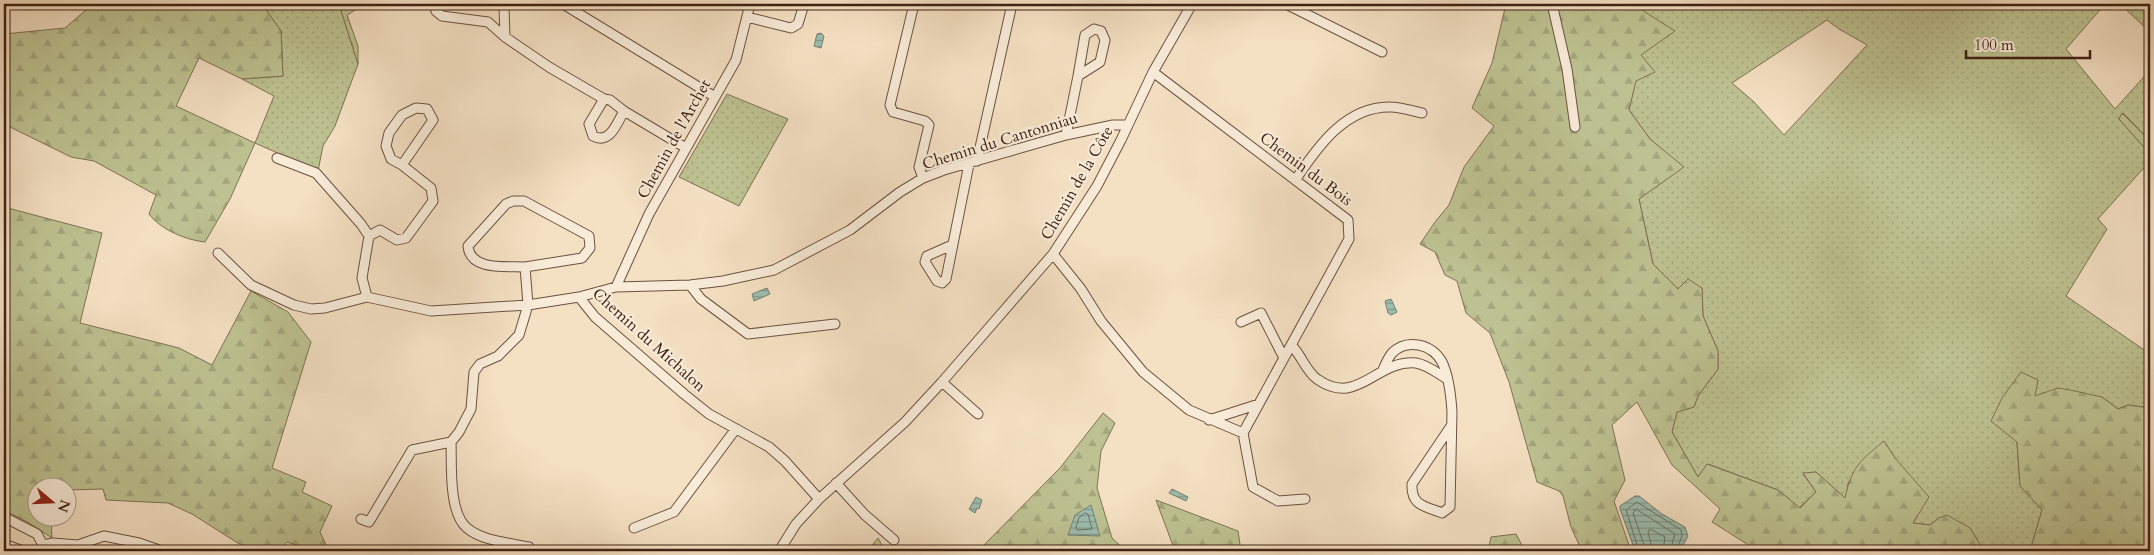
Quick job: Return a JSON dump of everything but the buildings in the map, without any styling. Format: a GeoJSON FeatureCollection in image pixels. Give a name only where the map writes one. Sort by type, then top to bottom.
{"type":"FeatureCollection","features":[{"type":"Feature","properties":{"kind":"street"},"geometry":{"type":"LineString","coordinates":[[434,4],[436,11],[442,16],[488,22],[505,37],[549,67],[604,99],[610,100],[624,111],[686,148]]}},
{"type":"Feature","properties":{"kind":"street"},"geometry":{"type":"LineString","coordinates":[[500,4],[504,8],[505,37]]}},
{"type":"Feature","properties":{"kind":"street"},"geometry":{"type":"LineString","coordinates":[[563,4],[715,97]]}},
{"type":"Feature","properties":{"kind":"street","name":"Chemin de l'Archet"},"geometry":{"type":"LineString","coordinates":[[616,287],[650,214],[736,60],[750,4]]}},
{"type":"Feature","properties":{"kind":"street"},"geometry":{"type":"LineString","coordinates":[[747,17],[791,28],[798,24],[804,4]]}},
{"type":"Feature","properties":{"kind":"street"},"geometry":{"type":"LineString","coordinates":[[914,4],[890,105],[893,112],[925,121],[929,125],[919,167],[923,178]]}},
{"type":"Feature","properties":{"kind":"street"},"geometry":{"type":"LineString","coordinates":[[952,245],[1012,4]]}},
{"type":"Feature","properties":{"kind":"street","name":"Chemin de la Côte"},"geometry":{"type":"LineString","coordinates":[[779,551],[796,524],[819,499],[904,422],[942,382],[1053,254],[1097,186],[1153,72],[1192,4]]}},
{"type":"Feature","properties":{"kind":"street"},"geometry":{"type":"LineString","coordinates":[[1286,4],[1382,52]]}},
{"type":"Feature","properties":{"kind":"street"},"geometry":{"type":"LineString","coordinates":[[1552,4],[1567,69],[1575,127]]}},
{"type":"Feature","properties":{"kind":"street"},"geometry":{"type":"LineString","coordinates":[[1066,135],[1084,36],[1094,29],[1101,31],[1105,40],[1100,62],[1078,76]]}},
{"type":"Feature","properties":{"kind":"street","name":"Chemin du Bois"},"geometry":{"type":"LineString","coordinates":[[1153,72],[1348,220],[1349,239],[1243,433]]}},
{"type":"Feature","properties":{"kind":"street"},"geometry":{"type":"LineString","coordinates":[[604,99],[589,124],[593,136],[606,138],[624,111]]}},
{"type":"Feature","properties":{"kind":"street"},"geometry":{"type":"LineString","coordinates":[[1296,179],[1319,145],[1332,131],[1352,118],[1373,110],[1392,107],[1422,113]]}},
{"type":"Feature","properties":{"kind":"street"},"geometry":{"type":"LineString","coordinates":[[369,236],[380,230],[397,240],[406,238],[433,200],[431,188],[402,165],[391,159],[386,146],[389,133],[402,115],[416,108],[427,109],[433,120],[402,165]]}},
{"type":"Feature","properties":{"kind":"street","name":"Chemin du Cantonniau"},"geometry":{"type":"LineString","coordinates":[[579,297],[616,287],[690,285],[723,281],[774,270],[850,230],[900,192],[923,178],[944,170],[1066,135],[1113,125],[1128,125]]}},
{"type":"Feature","properties":{"kind":"street"},"geometry":{"type":"LineString","coordinates":[[218,253],[251,285],[294,305],[310,309],[326,308],[367,297],[362,278],[369,236],[361,224],[316,173],[277,158]]}},
{"type":"Feature","properties":{"kind":"street"},"geometry":{"type":"LineString","coordinates":[[513,201],[524,201],[589,236],[590,248],[582,258],[525,267],[484,264],[476,262],[468,254],[468,246],[506,204],[513,201]]}},
{"type":"Feature","properties":{"kind":"street"},"geometry":{"type":"LineString","coordinates":[[1053,254],[1081,289],[1101,322],[1142,372],[1189,410],[1243,433],[1253,487],[1278,501],[1305,499]]}},
{"type":"Feature","properties":{"kind":"street"},"geometry":{"type":"LineString","coordinates":[[360,519],[369,522],[412,450],[451,442],[459,432],[472,409],[474,372],[480,364],[498,356],[519,335],[528,306],[525,267]]}},
{"type":"Feature","properties":{"kind":"street"},"geometry":{"type":"LineString","coordinates":[[690,285],[701,299],[748,334],[834,324]]}},
{"type":"Feature","properties":{"kind":"street","name":"Chemin du Michalon"},"geometry":{"type":"LineString","coordinates":[[367,297],[431,312],[528,306],[579,297],[595,316],[649,365],[709,414],[769,447],[785,461],[819,499]]}},
{"type":"Feature","properties":{"kind":"street"},"geometry":{"type":"LineString","coordinates":[[1241,322],[1261,313],[1284,358]]}},
{"type":"Feature","properties":{"kind":"street"},"geometry":{"type":"LineString","coordinates":[[1382,370],[1392,354],[1401,347],[1412,344],[1424,346],[1434,352],[1442,361],[1451,398],[1451,426],[1450,507],[1442,513],[1416,502],[1411,494],[1412,484],[1451,426]]}},
{"type":"Feature","properties":{"kind":"street"},"geometry":{"type":"LineString","coordinates":[[1292,346],[1315,377],[1327,385],[1338,388],[1351,388],[1362,385],[1382,370],[1401,364],[1416,363],[1429,367],[1446,379]]}},
{"type":"Feature","properties":{"kind":"street"},"geometry":{"type":"LineString","coordinates":[[942,382],[978,414]]}},
{"type":"Feature","properties":{"kind":"street"},"geometry":{"type":"LineString","coordinates":[[1209,420],[1259,404]]}},
{"type":"Feature","properties":{"kind":"street"},"geometry":{"type":"LineString","coordinates":[[634,528],[674,512],[735,430]]}},
{"type":"Feature","properties":{"kind":"street"},"geometry":{"type":"LineString","coordinates":[[451,442],[452,483],[456,513],[466,527],[479,535],[529,547]]}},
{"type":"Feature","properties":{"kind":"street"},"geometry":{"type":"LineString","coordinates":[[836,483],[865,515],[894,540]]}},
{"type":"Feature","properties":{"kind":"street"},"geometry":{"type":"LineString","coordinates":[[4,517],[36,534],[41,548],[52,543],[78,545],[104,536],[139,543],[162,551]]}},
{"type":"Feature","properties":{"kind":"street"},"geometry":{"type":"LineString","coordinates":[[4,544],[23,551]]}},
{"type":"Feature","properties":{"kind":"green space"},"geometry":{"type":"Polygon","coordinates":[[[93,4],[262,4],[281,31],[283,76],[242,79],[199,58],[176,106],[255,143],[230,199],[205,242],[174,233],[154,220],[149,214],[156,195],[94,161],[71,157],[8,126],[4,127],[4,34],[65,28],[93,4]]]}},
{"type":"Feature","properties":{"kind":"green space"},"geometry":{"type":"Polygon","coordinates":[[[262,4],[339,4],[358,64],[335,126],[323,146],[318,171],[255,143],[274,96],[242,79],[283,76],[281,31],[262,4]]]}},
{"type":"Feature","properties":{"kind":"green space"},"geometry":{"type":"Polygon","coordinates":[[[339,4],[365,4],[347,15],[358,46],[358,64],[339,4]]]}},
{"type":"Feature","properties":{"kind":"green space"},"geometry":{"type":"Polygon","coordinates":[[[1506,4],[1638,4],[1642,10],[1675,31],[1641,55],[1655,72],[1636,81],[1629,110],[1650,139],[1684,167],[1639,199],[1653,264],[1678,289],[1688,279],[1702,288],[1703,316],[1718,351],[1718,369],[1698,396],[1694,407],[1677,412],[1672,432],[1698,477],[1707,464],[1778,490],[1800,508],[1816,492],[1803,473],[1816,472],[1845,498],[1851,478],[1858,465],[1884,441],[1895,458],[1929,497],[1913,523],[1930,525],[1947,515],[1970,528],[1984,551],[1758,551],[1712,522],[1720,509],[1672,465],[1637,402],[1612,425],[1625,480],[1614,501],[1631,551],[1582,551],[1571,527],[1563,496],[1559,491],[1537,482],[1509,382],[1490,333],[1466,313],[1457,281],[1445,275],[1435,252],[1420,244],[1449,205],[1464,167],[1494,126],[1472,108],[1492,63],[1506,4]]]}},
{"type":"Feature","properties":{"kind":"green space"},"geometry":{"type":"Polygon","coordinates":[[[1638,4],[2105,4],[2066,49],[2115,109],[2150,70],[2150,141],[2123,113],[2119,119],[2150,154],[2150,161],[2098,219],[2107,229],[2066,296],[2150,354],[2150,408],[2128,405],[2118,409],[2102,397],[2017,442],[2020,485],[2042,510],[2030,551],[1984,551],[1970,528],[1939,518],[1930,525],[1913,523],[1895,458],[1884,441],[1848,483],[1846,499],[1816,472],[1803,474],[1816,492],[1799,508],[1778,490],[1708,464],[1698,477],[1672,432],[1677,412],[1694,407],[1698,396],[1718,369],[1718,351],[1703,316],[1702,288],[1678,289],[1653,264],[1639,199],[1683,167],[1650,139],[1629,110],[1641,55],[1642,10],[1638,4]],[[1827,20],[1732,83],[1754,102],[1784,135],[1867,45],[1827,20]]]}},
{"type":"Feature","properties":{"kind":"green space"},"geometry":{"type":"Polygon","coordinates":[[[2120,4],[2150,4],[2150,32],[2120,4]]]}},
{"type":"Feature","properties":{"kind":"green space"},"geometry":{"type":"Polygon","coordinates":[[[727,94],[788,119],[739,206],[679,177],[727,94]]]}},
{"type":"Feature","properties":{"kind":"green space"},"geometry":{"type":"Polygon","coordinates":[[[2122,113],[2150,141],[2150,154],[2119,119],[2122,113]]]}},
{"type":"Feature","properties":{"kind":"green space"},"geometry":{"type":"Polygon","coordinates":[[[4,207],[102,233],[80,323],[179,348],[212,365],[251,291],[288,312],[311,342],[272,468],[306,482],[302,492],[332,506],[320,532],[329,551],[315,551],[287,542],[279,551],[257,551],[241,545],[192,514],[168,503],[106,500],[103,489],[78,490],[78,478],[28,478],[28,522],[4,510],[4,475],[10,467],[4,462],[4,207]]]}},
{"type":"Feature","properties":{"kind":"green space"},"geometry":{"type":"Polygon","coordinates":[[[2021,372],[2038,380],[2035,396],[2058,388],[2102,397],[2118,409],[2128,405],[2150,408],[2150,551],[2030,551],[2042,510],[2020,486],[2017,442],[1991,421],[2002,398],[2021,372]]]}},
{"type":"Feature","properties":{"kind":"green space"},"geometry":{"type":"Polygon","coordinates":[[[1103,413],[1115,423],[1101,451],[1097,488],[1112,538],[1126,551],[978,551],[1060,468],[1103,413]]]}},
{"type":"Feature","properties":{"kind":"green space"},"geometry":{"type":"Polygon","coordinates":[[[1156,500],[1238,531],[1241,551],[1175,551],[1156,500]]]}},
{"type":"Feature","properties":{"kind":"green space"},"geometry":{"type":"Polygon","coordinates":[[[37,528],[52,528],[52,538],[37,528]]]}},
{"type":"Feature","properties":{"kind":"green space"},"geometry":{"type":"Polygon","coordinates":[[[1516,534],[1525,551],[1488,551],[1491,537],[1516,534]]]}},
{"type":"Feature","properties":{"kind":"green space"},"geometry":{"type":"Polygon","coordinates":[[[878,538],[885,551],[867,551],[878,538]]]}},
{"type":"Feature","properties":{"kind":"water"},"geometry":{"type":"Polygon","coordinates":[[[821,33],[824,36],[821,48],[814,46],[817,34],[821,33]]]}},
{"type":"Feature","properties":{"kind":"water"},"geometry":{"type":"Polygon","coordinates":[[[767,288],[770,294],[754,301],[752,294],[767,288]]]}},
{"type":"Feature","properties":{"kind":"water"},"geometry":{"type":"Polygon","coordinates":[[[1391,299],[1397,312],[1391,315],[1388,313],[1385,301],[1391,299]]]}},
{"type":"Feature","properties":{"kind":"water"},"geometry":{"type":"Polygon","coordinates":[[[1172,489],[1188,497],[1186,501],[1169,493],[1172,489]]]}},
{"type":"Feature","properties":{"kind":"water"},"geometry":{"type":"Polygon","coordinates":[[[1635,496],[1639,496],[1662,514],[1685,527],[1688,536],[1680,551],[1635,551],[1620,506],[1635,496]]]}},
{"type":"Feature","properties":{"kind":"water"},"geometry":{"type":"Polygon","coordinates":[[[976,497],[982,500],[979,509],[977,508],[975,513],[969,509],[976,497]]]}},
{"type":"Feature","properties":{"kind":"water"},"geometry":{"type":"Polygon","coordinates":[[[1091,505],[1100,536],[1068,535],[1075,515],[1091,505]]]}}]}
